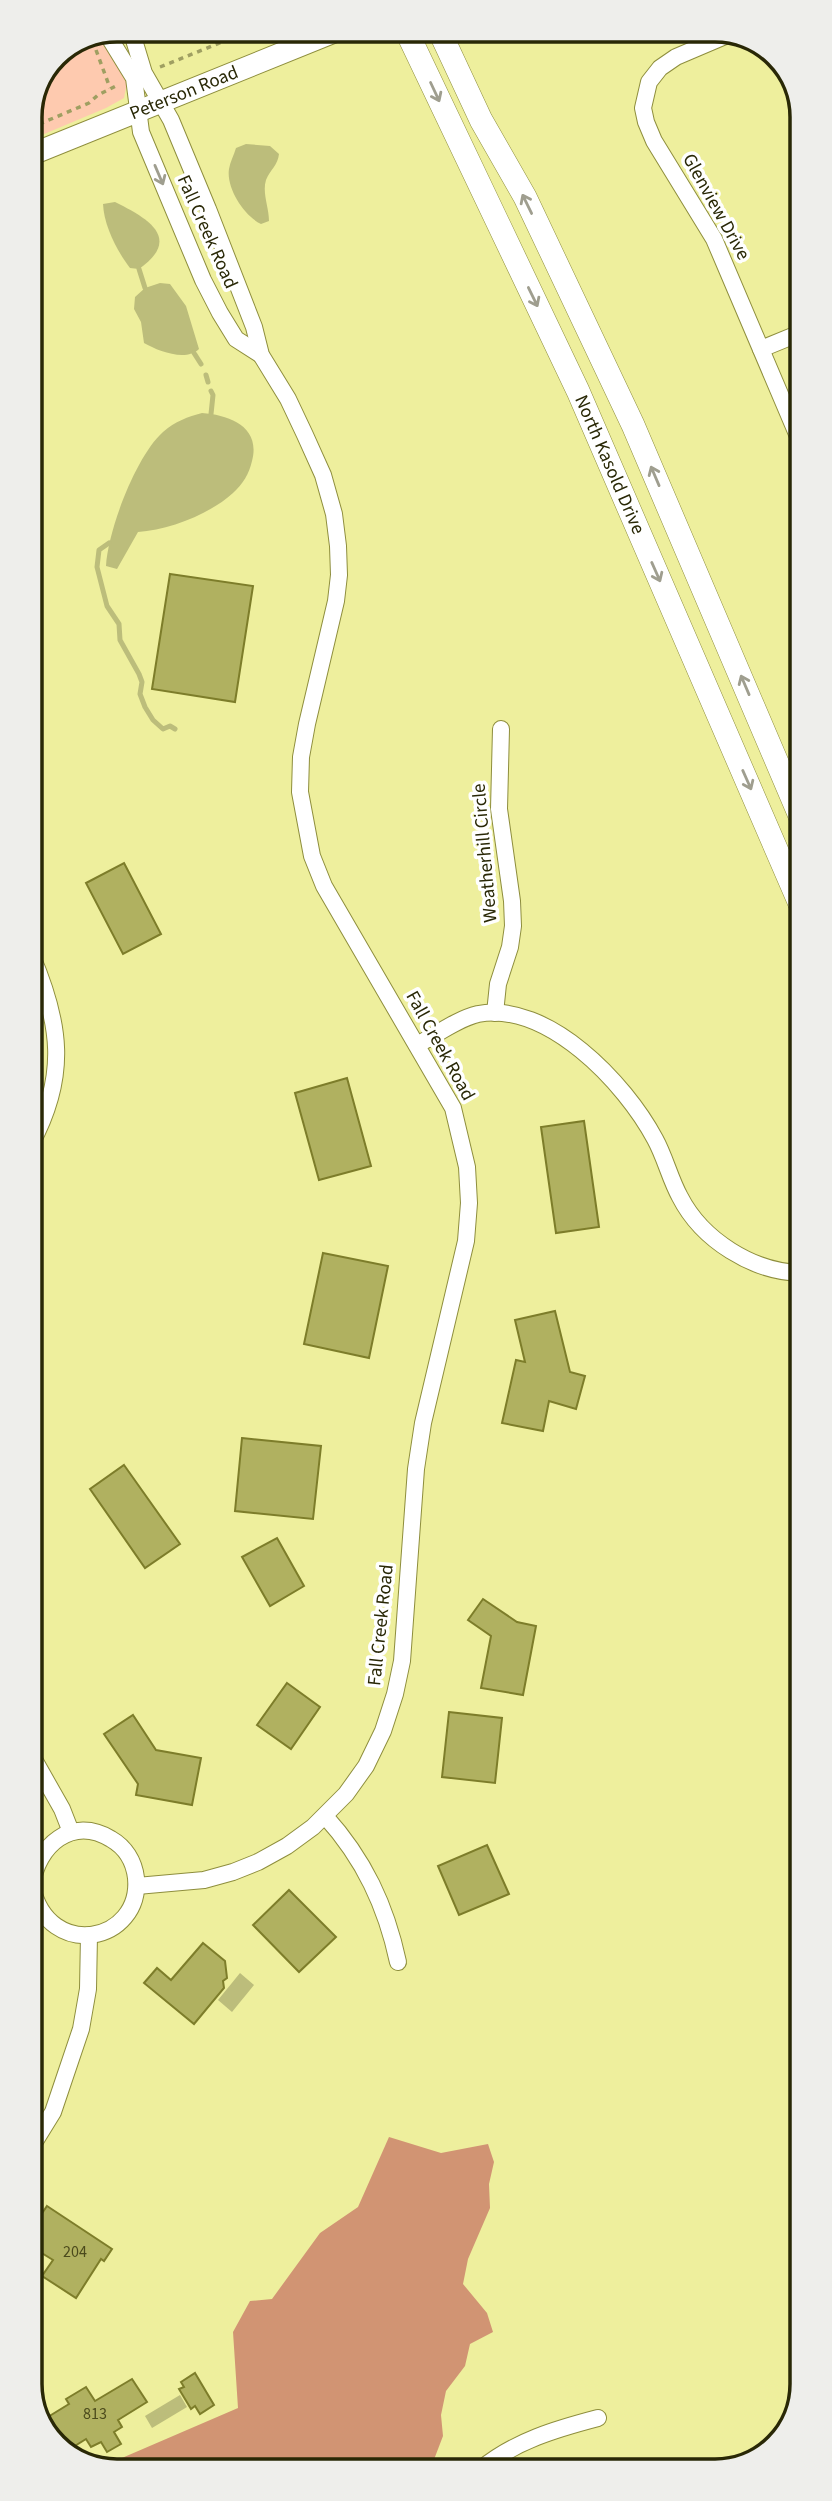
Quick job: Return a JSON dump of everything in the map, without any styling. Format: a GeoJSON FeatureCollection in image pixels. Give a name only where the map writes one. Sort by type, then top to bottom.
{"type":"FeatureCollection","features":[{"type":"Feature","properties":{"kind":"main road","name":"North Kasold Drive"},"geometry":{"type":"LineString","coordinates":[[412,42],[578,391],[790,881]]}},
{"type":"Feature","properties":{"kind":"main road","name":"North Kasold Drive"},"geometry":{"type":"LineString","coordinates":[[445,42],[481,120],[524,197],[633,425],[790,793]]}},
{"type":"Feature","properties":{"kind":"street","name":"Fall Creek Road"},"geometry":{"type":"LineString","coordinates":[[112,42],[134,78],[141,132],[214,302],[236,338],[261,355]]}},
{"type":"Feature","properties":{"kind":"street","name":"Fall Creek Road"},"geometry":{"type":"LineString","coordinates":[[135,42],[144,73],[171,120],[208,209],[254,327],[261,355],[288,399],[323,475],[334,514],[338,546],[336,601],[301,757],[300,792],[305,826],[312,856],[324,886],[453,1108],[467,1167],[469,1203],[466,1241],[423,1423],[416,1469],[402,1661],[383,1731],[366,1766],[346,1794],[325,1816],[288,1846],[258,1862],[204,1880],[136,1886]]}},
{"type":"Feature","properties":{"kind":"street","name":"Peterson Road"},"geometry":{"type":"LineString","coordinates":[[42,150],[309,42]]}},
{"type":"Feature","properties":{"kind":"street","name":"Glenview Drive"},"geometry":{"type":"LineString","coordinates":[[711,42],[676,57],[660,68],[649,82],[643,108],[654,141],[714,239],[790,417]]}},
{"type":"Feature","properties":{"kind":"street"},"geometry":{"type":"LineString","coordinates":[[761,349],[790,337]]}},
{"type":"Feature","properties":{"kind":"street","name":"Weatherhill Circle"},"geometry":{"type":"LineString","coordinates":[[495,1013],[498,984],[510,947],[513,926],[499,809],[501,729]]}},
{"type":"Feature","properties":{"kind":"street"},"geometry":{"type":"LineString","coordinates":[[42,980],[53,1014],[57,1044],[51,1096],[42,1121]]}},
{"type":"Feature","properties":{"kind":"street"},"geometry":{"type":"LineString","coordinates":[[417,1045],[457,1022],[476,1015],[495,1013],[516,1015],[563,1037],[615,1082],[640,1113],[657,1141],[681,1199],[696,1220],[736,1254],[761,1266],[790,1271]]}},
{"type":"Feature","properties":{"kind":"street"},"geometry":{"type":"LineString","coordinates":[[42,1774],[62,1809],[71,1832]]}},
{"type":"Feature","properties":{"kind":"street"},"geometry":{"type":"LineString","coordinates":[[325,1816],[362,1863],[380,1898],[398,1962]]}},
{"type":"Feature","properties":{"kind":"street"},"geometry":{"type":"LineString","coordinates":[[42,1852],[55,1840],[71,1832],[104,1834],[118,1843],[129,1855],[135,1870],[136,1886],[134,1901],[121,1919],[103,1932],[72,1934],[57,1928],[42,1914]]}},
{"type":"Feature","properties":{"kind":"street"},"geometry":{"type":"LineString","coordinates":[[42,2130],[53,2112],[80,2029],[88,1989],[89,1935]]}},
{"type":"Feature","properties":{"kind":"street"},"geometry":{"type":"LineString","coordinates":[[496,2459],[513,2447],[554,2430],[598,2418]]}},
{"type":"Feature","properties":{"kind":"path"},"geometry":{"type":"LineString","coordinates":[[95,46],[110,88]]}},
{"type":"Feature","properties":{"kind":"shaded area"},"geometry":{"type":"Polygon","coordinates":[[[105,43],[128,77],[124,98],[42,135],[43,102],[55,75],[75,55],[105,43]]]}},
{"type":"Feature","properties":{"kind":"shaded area"},"geometry":{"type":"Polygon","coordinates":[[[246,144],[270,146],[279,154],[265,185],[269,221],[261,224],[248,215],[237,201],[230,184],[230,166],[236,148],[246,144]]]}},
{"type":"Feature","properties":{"kind":"shaded area"},"geometry":{"type":"Polygon","coordinates":[[[115,202],[148,222],[159,238],[158,248],[152,258],[139,269],[130,268],[109,229],[103,204],[115,202]]]}},
{"type":"Feature","properties":{"kind":"shaded area"},"geometry":{"type":"Polygon","coordinates":[[[160,283],[170,284],[186,306],[199,349],[193,353],[172,354],[144,343],[141,322],[134,309],[135,297],[145,288],[160,283]]]}},
{"type":"Feature","properties":{"kind":"shaded area"},"geometry":{"type":"Polygon","coordinates":[[[202,413],[232,420],[248,431],[254,449],[251,466],[245,478],[237,490],[213,508],[163,528],[138,532],[117,569],[106,566],[118,514],[143,458],[168,428],[202,413]]]}},
{"type":"Feature","properties":{"kind":"shaded area"},"geometry":{"type":"Polygon","coordinates":[[[240,1973],[254,1985],[232,2012],[218,2000],[240,1973]]]}},
{"type":"Feature","properties":{"kind":"shaded area"},"geometry":{"type":"Polygon","coordinates":[[[389,2137],[441,2153],[488,2144],[494,2162],[489,2184],[490,2208],[468,2259],[463,2284],[487,2313],[493,2332],[470,2344],[465,2366],[446,2391],[441,2415],[443,2436],[434,2459],[120,2459],[238,2408],[233,2332],[250,2301],[272,2299],[320,2233],[358,2207],[389,2137]]]}},
{"type":"Feature","properties":{"kind":"shaded area"},"geometry":{"type":"Polygon","coordinates":[[[180,2395],[187,2407],[152,2428],[145,2416],[180,2395]]]}},
{"type":"Feature","properties":{"kind":"building"},"geometry":{"type":"Polygon","coordinates":[[[170,574],[253,586],[235,702],[152,689],[170,574]]]}},
{"type":"Feature","properties":{"kind":"building"},"geometry":{"type":"Polygon","coordinates":[[[124,863],[161,934],[123,954],[86,883],[124,863]]]}},
{"type":"Feature","properties":{"kind":"building"},"geometry":{"type":"Polygon","coordinates":[[[347,1078],[371,1166],[319,1180],[295,1093],[347,1078]]]}},
{"type":"Feature","properties":{"kind":"building"},"geometry":{"type":"Polygon","coordinates":[[[584,1121],[599,1227],[556,1233],[541,1127],[584,1121]]]}},
{"type":"Feature","properties":{"kind":"building"},"geometry":{"type":"Polygon","coordinates":[[[323,1253],[388,1266],[369,1358],[304,1344],[323,1253]]]}},
{"type":"Feature","properties":{"kind":"building"},"geometry":{"type":"Polygon","coordinates":[[[555,1311],[570,1372],[585,1376],[576,1409],[549,1401],[543,1431],[502,1423],[516,1360],[525,1362],[515,1320],[555,1311]]]}},
{"type":"Feature","properties":{"kind":"building"},"geometry":{"type":"Polygon","coordinates":[[[242,1438],[321,1446],[313,1519],[235,1511],[242,1438]]]}},
{"type":"Feature","properties":{"kind":"building"},"geometry":{"type":"Polygon","coordinates":[[[124,1465],[180,1544],[145,1568],[90,1489],[124,1465]]]}},
{"type":"Feature","properties":{"kind":"building"},"geometry":{"type":"Polygon","coordinates":[[[277,1538],[304,1586],[270,1606],[242,1557],[277,1538]]]}},
{"type":"Feature","properties":{"kind":"building"},"geometry":{"type":"Polygon","coordinates":[[[483,1599],[517,1622],[536,1626],[523,1695],[481,1688],[491,1636],[468,1620],[483,1599]]]}},
{"type":"Feature","properties":{"kind":"building"},"geometry":{"type":"Polygon","coordinates":[[[287,1683],[320,1707],[291,1749],[257,1725],[287,1683]]]}},
{"type":"Feature","properties":{"kind":"building"},"geometry":{"type":"Polygon","coordinates":[[[449,1712],[502,1718],[495,1783],[442,1777],[449,1712]]]}},
{"type":"Feature","properties":{"kind":"building"},"geometry":{"type":"Polygon","coordinates":[[[133,1715],[156,1750],[201,1758],[192,1805],[136,1795],[138,1784],[104,1734],[133,1715]]]}},
{"type":"Feature","properties":{"kind":"building"},"geometry":{"type":"Polygon","coordinates":[[[487,1845],[509,1894],[459,1915],[438,1866],[487,1845]]]}},
{"type":"Feature","properties":{"kind":"building"},"geometry":{"type":"Polygon","coordinates":[[[289,1890],[336,1937],[299,1972],[253,1925],[289,1890]]]}},
{"type":"Feature","properties":{"kind":"building"},"geometry":{"type":"Polygon","coordinates":[[[203,1943],[225,1961],[227,1978],[223,1981],[224,1988],[194,2024],[144,1983],[157,1968],[171,1980],[203,1943]]]}},
{"type":"Feature","properties":{"kind":"building"},"geometry":{"type":"Polygon","coordinates":[[[47,2206],[112,2249],[104,2261],[101,2259],[76,2298],[42,2276],[53,2260],[42,2253],[42,2213],[47,2206]]]}},
{"type":"Feature","properties":{"kind":"building"},"geometry":{"type":"Polygon","coordinates":[[[195,2373],[214,2405],[200,2414],[195,2406],[191,2409],[179,2389],[184,2387],[181,2382],[195,2373]]]}},
{"type":"Feature","properties":{"kind":"building"},"geometry":{"type":"Polygon","coordinates":[[[132,2379],[147,2402],[118,2420],[122,2427],[114,2432],[121,2444],[107,2452],[101,2442],[91,2447],[86,2439],[74,2446],[71,2444],[50,2416],[69,2404],[66,2399],[86,2387],[95,2401],[132,2379]]]}},
{"type":"Feature","properties":{"kind":"waterway"},"geometry":{"type":"LineString","coordinates":[[139,269],[145,288]]}},
{"type":"Feature","properties":{"kind":"waterway"},"geometry":{"type":"LineString","coordinates":[[194,353],[201,364]]}},
{"type":"Feature","properties":{"kind":"waterway"},"geometry":{"type":"LineString","coordinates":[[206,375],[208,382]]}},
{"type":"Feature","properties":{"kind":"waterway"},"geometry":{"type":"LineString","coordinates":[[211,391],[211,414]]}},
{"type":"Feature","properties":{"kind":"waterway"},"geometry":{"type":"LineString","coordinates":[[109,543],[99,550],[97,567],[107,606],[119,624],[120,640],[139,674],[142,682],[140,694],[145,707],[163,729],[170,726],[175,729]]}}]}
